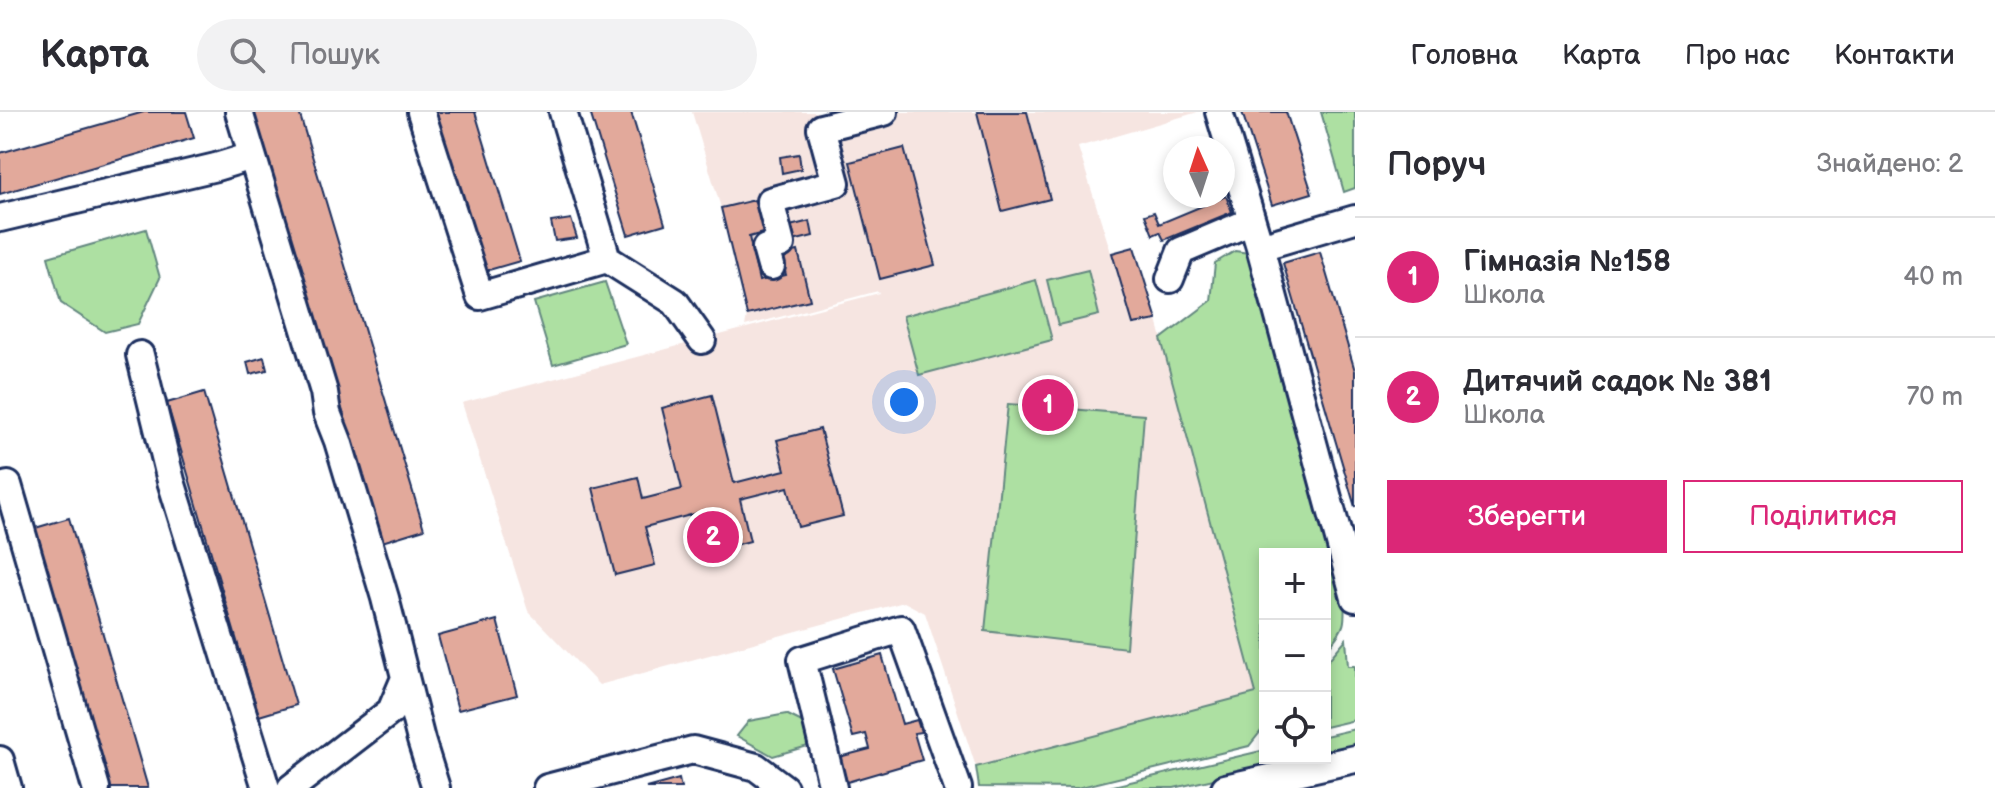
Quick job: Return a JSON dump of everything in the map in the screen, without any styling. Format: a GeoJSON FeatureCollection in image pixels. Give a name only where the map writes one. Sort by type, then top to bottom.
{"type":"FeatureCollection","features":[{"type":"Feature","properties":{"kind":"lane"},"geometry":{"type":"LineString","coordinates":[[239,112],[385,598],[436,788]]}},
{"type":"Feature","properties":{"kind":"lane"},"geometry":{"type":"LineString","coordinates":[[421,112],[480,296],[607,259]]}},
{"type":"Feature","properties":{"kind":"lane"},"geometry":{"type":"LineString","coordinates":[[563,112],[607,259],[675,302],[702,340]]}},
{"type":"Feature","properties":{"kind":"lane"},"geometry":{"type":"LineString","coordinates":[[771,266],[766,248],[781,244],[770,201],[836,183],[818,120],[884,112]]}},
{"type":"Feature","properties":{"kind":"lane"},"geometry":{"type":"LineString","coordinates":[[1219,112],[1260,247],[1355,598]]}},
{"type":"Feature","properties":{"kind":"lane"},"geometry":{"type":"LineString","coordinates":[[0,218],[252,156]]}},
{"type":"Feature","properties":{"kind":"lane"},"geometry":{"type":"LineString","coordinates":[[1260,247],[1355,219]]}},
{"type":"Feature","properties":{"kind":"lane"},"geometry":{"type":"LineString","coordinates":[[1170,279],[1181,251],[1252,221]]}},
{"type":"Feature","properties":{"kind":"lane"},"geometry":{"type":"LineString","coordinates":[[140,355],[171,481],[266,788]]}},
{"type":"Feature","properties":{"kind":"lane"},"geometry":{"type":"LineString","coordinates":[[0,487],[8,485],[96,788]]}},
{"type":"Feature","properties":{"kind":"lane"},"geometry":{"type":"LineString","coordinates":[[833,788],[802,660],[901,629],[958,788]]}},
{"type":"Feature","properties":{"kind":"lane"},"geometry":{"type":"LineString","coordinates":[[291,788],[391,711],[405,678]]}},
{"type":"Feature","properties":{"kind":"lane"},"geometry":{"type":"LineString","coordinates":[[547,788],[603,781],[693,750],[756,767],[784,788]]}},
{"type":"Feature","properties":{"kind":"lane"},"geometry":{"type":"LineString","coordinates":[[1225,788],[1296,781],[1355,759]]}},
{"type":"Feature","properties":{"kind":"lane"},"geometry":{"type":"LineString","coordinates":[[0,760],[8,788]]}},
{"type":"Feature","properties":{"kind":"shaded area"},"geometry":{"type":"Polygon","coordinates":[[[692,112],[1198,112],[1078,147],[1133,323],[1157,320],[1256,693],[976,767],[925,613],[904,602],[599,685],[528,611],[462,403],[879,293],[745,326],[747,315],[721,208],[692,112]]]}},
{"type":"Feature","properties":{"kind":"green space"},"geometry":{"type":"Polygon","coordinates":[[[1321,112],[1355,112],[1355,188],[1344,192],[1321,112]]]}},
{"type":"Feature","properties":{"kind":"green space"},"geometry":{"type":"Polygon","coordinates":[[[146,229],[160,278],[138,324],[105,332],[61,303],[48,257],[146,229]]]}},
{"type":"Feature","properties":{"kind":"green space"},"geometry":{"type":"Polygon","coordinates":[[[1235,251],[1255,254],[1344,595],[1344,621],[1340,631],[1331,644],[1331,548],[1259,548],[1259,734],[1249,746],[1077,788],[979,787],[976,767],[1256,693],[1161,339],[1211,301],[1215,263],[1235,251]]]}},
{"type":"Feature","properties":{"kind":"green space"},"geometry":{"type":"Polygon","coordinates":[[[1088,270],[1099,315],[1058,325],[1047,280],[1088,270]]]}},
{"type":"Feature","properties":{"kind":"green space"},"geometry":{"type":"Polygon","coordinates":[[[1036,280],[1052,340],[919,375],[903,316],[1036,280]]]}},
{"type":"Feature","properties":{"kind":"green space"},"geometry":{"type":"Polygon","coordinates":[[[605,282],[626,344],[553,365],[534,302],[605,282]]]}},
{"type":"Feature","properties":{"kind":"green space"},"geometry":{"type":"Polygon","coordinates":[[[1008,404],[1144,415],[1126,648],[985,631],[1008,404]]]}},
{"type":"Feature","properties":{"kind":"green space"},"geometry":{"type":"Polygon","coordinates":[[[1346,639],[1348,666],[1355,666],[1355,720],[1331,726],[1331,692],[1331,657],[1346,639]]]}},
{"type":"Feature","properties":{"kind":"green space"},"geometry":{"type":"Polygon","coordinates":[[[786,714],[806,724],[808,746],[773,756],[737,736],[749,721],[786,714]]]}},
{"type":"Feature","properties":{"kind":"green space"},"geometry":{"type":"Polygon","coordinates":[[[1355,729],[1355,752],[1331,756],[1331,735],[1355,729]]]}},
{"type":"Feature","properties":{"kind":"green space"},"geometry":{"type":"Polygon","coordinates":[[[1259,751],[1259,764],[1280,764],[1174,788],[1105,788],[1259,751]]]}},
{"type":"Feature","properties":{"kind":"building"},"geometry":{"type":"Polygon","coordinates":[[[144,112],[186,112],[194,138],[0,194],[0,153],[144,112]]]}},
{"type":"Feature","properties":{"kind":"building"},"geometry":{"type":"Polygon","coordinates":[[[253,112],[299,112],[424,529],[382,542],[253,112]]]}},
{"type":"Feature","properties":{"kind":"building"},"geometry":{"type":"Polygon","coordinates":[[[434,112],[475,112],[520,261],[482,272],[434,112]]]}},
{"type":"Feature","properties":{"kind":"building"},"geometry":{"type":"Polygon","coordinates":[[[590,112],[631,112],[665,224],[628,235],[590,112]]]}},
{"type":"Feature","properties":{"kind":"building"},"geometry":{"type":"Polygon","coordinates":[[[977,112],[1027,112],[1050,199],[1002,211],[977,112]]]}},
{"type":"Feature","properties":{"kind":"building"},"geometry":{"type":"Polygon","coordinates":[[[1242,112],[1286,112],[1312,193],[1272,205],[1242,112]]]}},
{"type":"Feature","properties":{"kind":"building"},"geometry":{"type":"Polygon","coordinates":[[[904,148],[935,265],[880,279],[850,162],[904,148]]]}},
{"type":"Feature","properties":{"kind":"building"},"geometry":{"type":"Polygon","coordinates":[[[799,154],[801,169],[782,173],[780,157],[799,154]]]}},
{"type":"Feature","properties":{"kind":"building"},"geometry":{"type":"Polygon","coordinates":[[[759,199],[766,232],[749,237],[759,281],[786,275],[781,255],[798,251],[810,300],[747,315],[721,208],[759,199]]]}},
{"type":"Feature","properties":{"kind":"building"},"geometry":{"type":"Polygon","coordinates":[[[1197,208],[1230,208],[1232,212],[1164,240],[1160,232],[1153,235],[1145,215],[1154,212],[1159,224],[1197,208]]]}},
{"type":"Feature","properties":{"kind":"building"},"geometry":{"type":"Polygon","coordinates":[[[571,219],[577,238],[555,241],[551,222],[571,219]]]}},
{"type":"Feature","properties":{"kind":"building"},"geometry":{"type":"Polygon","coordinates":[[[810,221],[813,236],[789,242],[786,227],[810,221]]]}},
{"type":"Feature","properties":{"kind":"building"},"geometry":{"type":"Polygon","coordinates":[[[1134,247],[1157,320],[1133,324],[1112,253],[1134,247]]]}},
{"type":"Feature","properties":{"kind":"building"},"geometry":{"type":"Polygon","coordinates":[[[1320,252],[1355,371],[1355,507],[1283,263],[1320,252]]]}},
{"type":"Feature","properties":{"kind":"building"},"geometry":{"type":"Polygon","coordinates":[[[264,357],[267,370],[250,374],[247,362],[264,357]]]}},
{"type":"Feature","properties":{"kind":"building"},"geometry":{"type":"Polygon","coordinates":[[[204,392],[296,705],[259,716],[167,403],[204,392]]]}},
{"type":"Feature","properties":{"kind":"building"},"geometry":{"type":"Polygon","coordinates":[[[712,395],[734,483],[785,470],[777,440],[820,429],[843,516],[798,527],[788,487],[740,499],[750,541],[708,552],[698,513],[645,527],[655,565],[615,575],[593,488],[638,477],[643,499],[682,489],[662,408],[712,395]]]}},
{"type":"Feature","properties":{"kind":"building"},"geometry":{"type":"Polygon","coordinates":[[[69,518],[148,788],[108,788],[32,529],[69,518]]]}},
{"type":"Feature","properties":{"kind":"building"},"geometry":{"type":"Polygon","coordinates":[[[497,620],[517,695],[458,710],[438,636],[497,620]]]}},
{"type":"Feature","properties":{"kind":"building"},"geometry":{"type":"Polygon","coordinates":[[[882,655],[902,724],[917,720],[921,732],[914,733],[922,760],[847,782],[839,757],[870,749],[866,734],[853,737],[833,669],[882,655]]]}},
{"type":"Feature","properties":{"kind":"building"},"geometry":{"type":"Polygon","coordinates":[[[679,779],[681,788],[646,788],[679,779]]]}},
{"type":"Feature","properties":{"kind":"place","name":"Гімназія №158"},"geometry":{"type":"Point","coordinates":[1048,405]}},
{"type":"Feature","properties":{"kind":"place","name":"Дитячий садок № 381"},"geometry":{"type":"Point","coordinates":[713,537]}}]}
